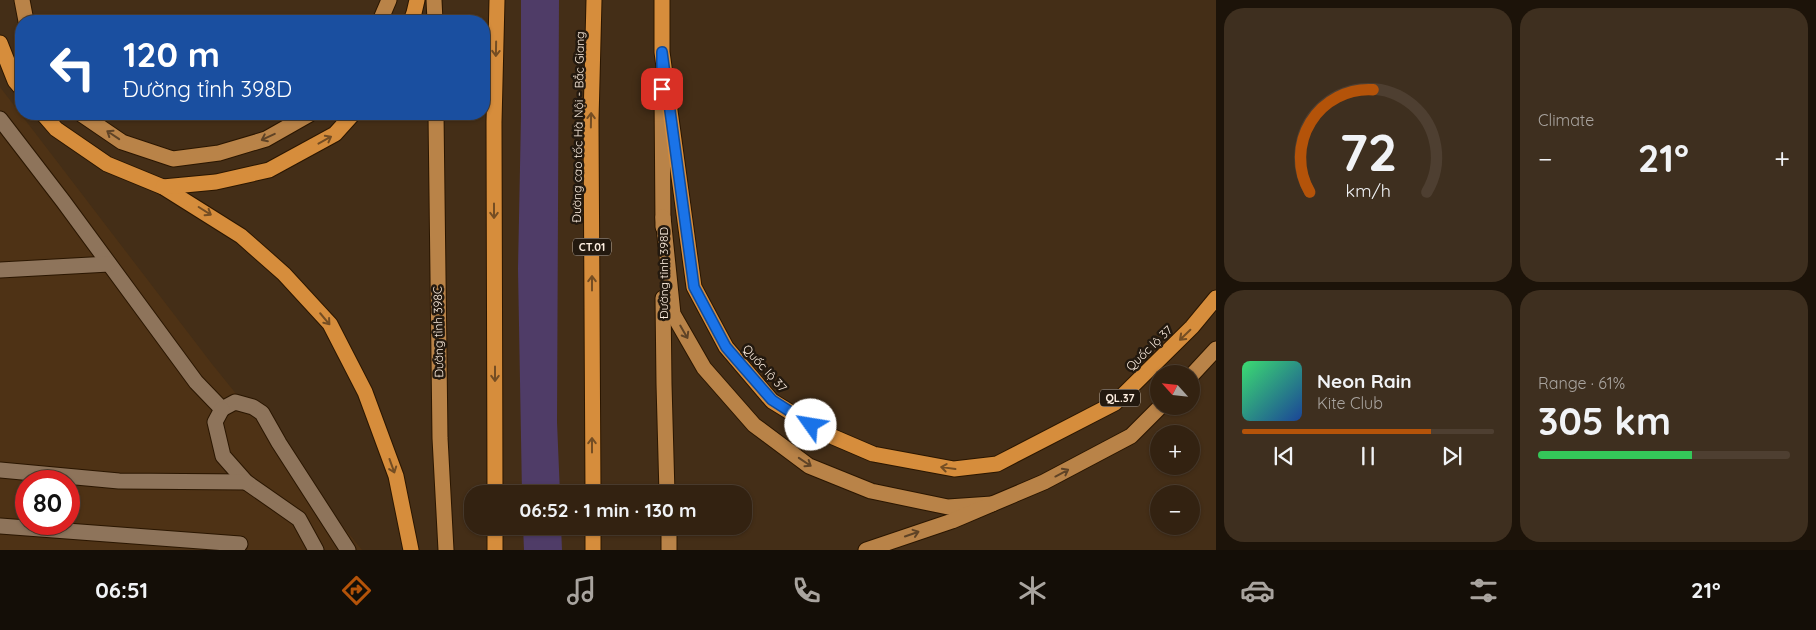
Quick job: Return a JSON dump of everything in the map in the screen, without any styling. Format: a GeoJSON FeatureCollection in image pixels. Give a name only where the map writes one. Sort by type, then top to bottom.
{"type":"FeatureCollection","features":[{"type":"Feature","properties":{"kind":"highway"},"geometry":{"type":"LineString","coordinates":[[413,15],[417,0]]}},
{"type":"Feature","properties":{"kind":"highway"},"geometry":{"type":"LineString","coordinates":[[495,485],[494,122],[497,0]]}},
{"type":"Feature","properties":{"kind":"highway","name":"Đường cao tốc Hà Nội - Bắc Giang"},"geometry":{"type":"LineString","coordinates":[[593,485],[591,120],[594,0]]}},
{"type":"Feature","properties":{"kind":"highway","name":"Quốc lộ 37"},"geometry":{"type":"LineString","coordinates":[[662,0],[662,52],[694,287],[726,347],[772,400],[824,433],[873,454],[954,469],[997,464],[1115,403],[1192,327],[1216,298]]}},
{"type":"Feature","properties":{"kind":"highway"},"geometry":{"type":"LineString","coordinates":[[0,43],[15,81]]}},
{"type":"Feature","properties":{"kind":"highway"},"geometry":{"type":"LineString","coordinates":[[48,120],[56,129],[107,164],[163,187],[241,236],[284,274],[330,324],[365,392],[396,476],[411,550]]}},
{"type":"Feature","properties":{"kind":"highway"},"geometry":{"type":"LineString","coordinates":[[163,187],[216,182],[269,170],[335,134],[348,120]]}},
{"type":"Feature","properties":{"kind":"highway"},"geometry":{"type":"LineString","coordinates":[[495,535],[495,550]]}},
{"type":"Feature","properties":{"kind":"highway"},"geometry":{"type":"LineString","coordinates":[[593,535],[593,550]]}},
{"type":"Feature","properties":{"kind":"main road"},"geometry":{"type":"LineString","coordinates":[[22,0],[25,15]]}},
{"type":"Feature","properties":{"kind":"main road"},"geometry":{"type":"LineString","coordinates":[[383,15],[389,0]]}},
{"type":"Feature","properties":{"kind":"main road"},"geometry":{"type":"LineString","coordinates":[[434,0],[435,15]]}},
{"type":"Feature","properties":{"kind":"main road","name":"Đường tỉnh 398D"},"geometry":{"type":"LineString","coordinates":[[662,52],[664,384],[668,485]]}},
{"type":"Feature","properties":{"kind":"main road"},"geometry":{"type":"LineString","coordinates":[[90,120],[122,142],[173,159],[219,153],[266,139],[299,120]]}},
{"type":"Feature","properties":{"kind":"main road","name":"Đường tỉnh 398C"},"geometry":{"type":"LineString","coordinates":[[436,120],[440,438],[446,550]]}},
{"type":"Feature","properties":{"kind":"main road"},"geometry":{"type":"LineString","coordinates":[[663,217],[673,314],[704,368],[754,425],[809,466],[871,492],[948,507],[992,504]]}},
{"type":"Feature","properties":{"kind":"main road"},"geometry":{"type":"LineString","coordinates":[[1200,366],[1216,349]]}},
{"type":"Feature","properties":{"kind":"main road"},"geometry":{"type":"LineString","coordinates":[[866,550],[952,521],[1044,482],[1131,436],[1152,415]]}},
{"type":"Feature","properties":{"kind":"main road"},"geometry":{"type":"LineString","coordinates":[[668,535],[669,550]]}},
{"type":"Feature","properties":{"kind":"lane"},"geometry":{"type":"LineString","coordinates":[[0,119],[196,382],[222,409]]}},
{"type":"Feature","properties":{"kind":"lane"},"geometry":{"type":"LineString","coordinates":[[0,270],[109,264]]}},
{"type":"Feature","properties":{"kind":"lane"},"geometry":{"type":"LineString","coordinates":[[316,550],[299,519],[246,482],[223,456],[215,422],[222,409],[235,402],[252,407],[262,413],[279,443],[348,550]]}},
{"type":"Feature","properties":{"kind":"lane"},"geometry":{"type":"LineString","coordinates":[[0,470],[119,481],[246,482]]}},
{"type":"Feature","properties":{"kind":"lane"},"geometry":{"type":"LineString","coordinates":[[0,526],[240,544]]}},
{"type":"Feature","properties":{"kind":"shaded area"},"geometry":{"type":"Polygon","coordinates":[[[521,0],[559,0],[557,422],[560,485],[522,485],[518,269],[521,0]]]}},
{"type":"Feature","properties":{"kind":"shaded area"},"geometry":{"type":"Polygon","coordinates":[[[0,87],[15,107],[15,120],[25,120],[212,364],[362,550],[0,550],[0,87]]]}},
{"type":"Feature","properties":{"kind":"shaded area"},"geometry":{"type":"Polygon","coordinates":[[[523,535],[561,535],[562,550],[524,550],[523,535]]]}},
{"type":"Feature","properties":{"kind":"route"},"geometry":{"type":"LineString","coordinates":[[662,89],[662,52],[694,287],[726,347],[772,400],[811,425]]}}]}
